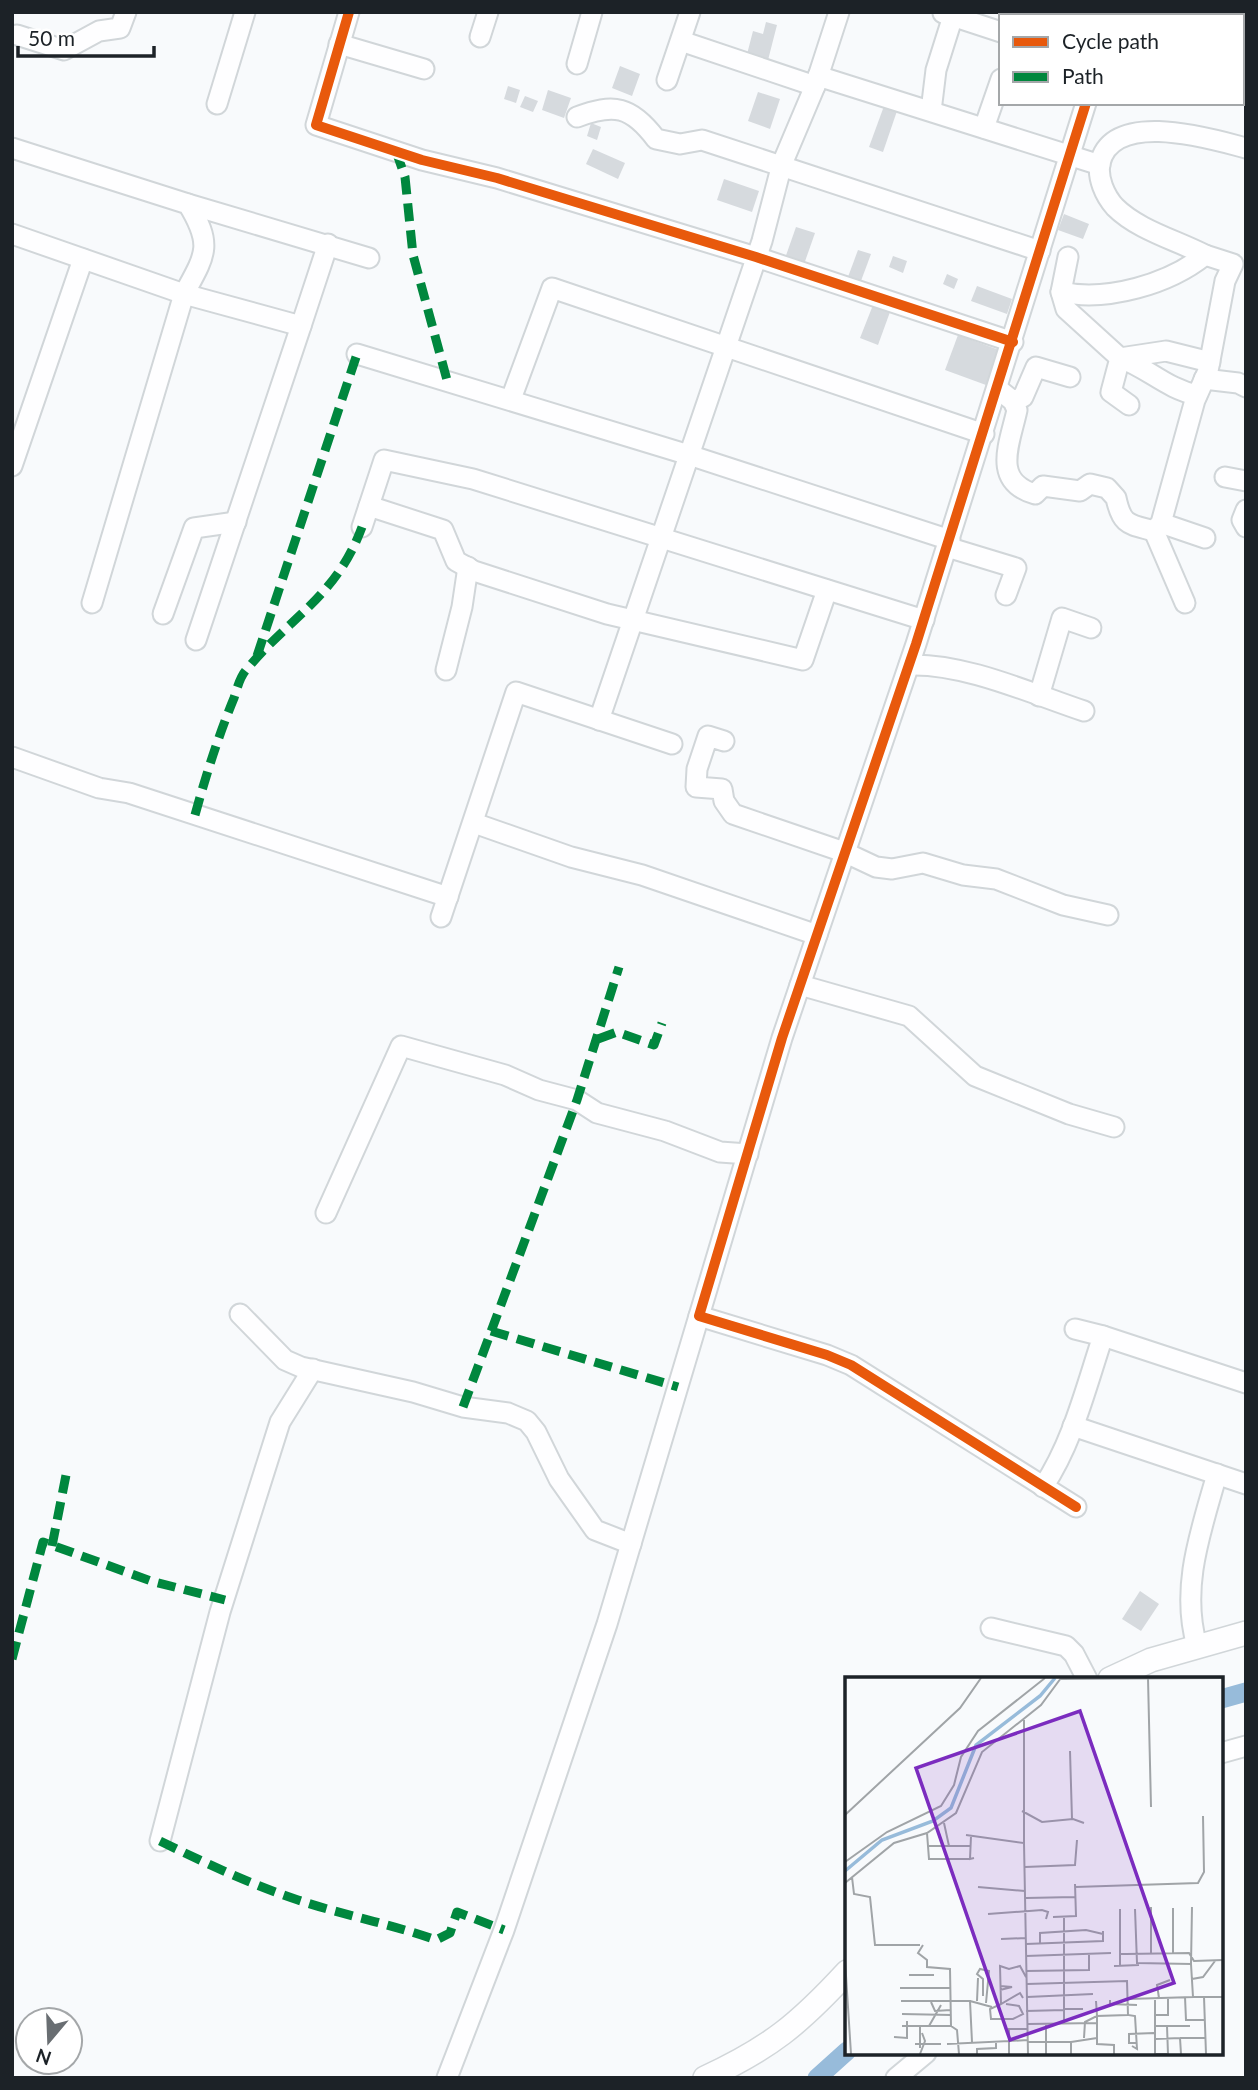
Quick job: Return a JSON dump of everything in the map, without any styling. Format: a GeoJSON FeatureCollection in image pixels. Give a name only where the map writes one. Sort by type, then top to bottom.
{"type":"FeatureCollection","features":[{"type":"Feature","properties":{"kind":"street"},"geometry":{"type":"LineString","coordinates":[[17,35],[64,50],[99,31],[120,28],[126,12]]}},
{"type":"Feature","properties":{"kind":"street"},"geometry":{"type":"LineString","coordinates":[[217,104],[245,12]]}},
{"type":"Feature","properties":{"kind":"street"},"geometry":{"type":"LineString","coordinates":[[349,12],[316,125],[422,160],[473,171],[756,257],[1013,342]]}},
{"type":"Feature","properties":{"kind":"street"},"geometry":{"type":"LineString","coordinates":[[480,37],[488,12]]}},
{"type":"Feature","properties":{"kind":"street"},"geometry":{"type":"LineString","coordinates":[[577,64],[592,12]]}},
{"type":"Feature","properties":{"kind":"street"},"geometry":{"type":"LineString","coordinates":[[667,80],[690,12]]}},
{"type":"Feature","properties":{"kind":"street"},"geometry":{"type":"LineString","coordinates":[[599,720],[756,257],[782,164],[817,81],[839,12]]}},
{"type":"Feature","properties":{"kind":"street"},"geometry":{"type":"LineString","coordinates":[[931,111],[947,14],[974,17],[999,31]]}},
{"type":"Feature","properties":{"kind":"street"},"geometry":{"type":"LineString","coordinates":[[681,41],[931,111],[1100,165]]}},
{"type":"Feature","properties":{"kind":"street"},"geometry":{"type":"LineString","coordinates":[[339,44],[424,69]]}},
{"type":"Feature","properties":{"kind":"street"},"geometry":{"type":"LineString","coordinates":[[984,128],[999,85]]}},
{"type":"Feature","properties":{"kind":"street"},"geometry":{"type":"LineString","coordinates":[[447,2078],[504,1930],[607,1624],[748,1154],[844,852],[909,665],[984,434],[1005,395],[1013,342],[1085,105]]}},
{"type":"Feature","properties":{"kind":"street"},"geometry":{"type":"LineString","coordinates":[[577,117],[603,107],[623,111],[645,125],[656,139],[680,144],[702,141],[782,164],[1041,251]]}},
{"type":"Feature","properties":{"kind":"street"},"geometry":{"type":"LineString","coordinates":[[1185,603],[1158,527],[1204,379],[1226,281],[1239,265],[1205,255],[1140,225],[1117,208],[1101,182],[1100,165],[1109,147],[1121,138],[1138,132],[1179,133],[1246,148]]}},
{"type":"Feature","properties":{"kind":"street"},"geometry":{"type":"LineString","coordinates":[[12,148],[369,258]]}},
{"type":"Feature","properties":{"kind":"street"},"geometry":{"type":"LineString","coordinates":[[92,603],[184,294],[198,268],[205,246],[203,229],[188,204]]}},
{"type":"Feature","properties":{"kind":"street"},"geometry":{"type":"LineString","coordinates":[[12,234],[184,294],[301,326]]}},
{"type":"Feature","properties":{"kind":"street"},"geometry":{"type":"LineString","coordinates":[[197,640],[328,244]]}},
{"type":"Feature","properties":{"kind":"street"},"geometry":{"type":"LineString","coordinates":[[1061,292],[1079,296],[1138,286],[1167,278],[1205,255]]}},
{"type":"Feature","properties":{"kind":"street"},"geometry":{"type":"LineString","coordinates":[[1068,257],[1061,292],[1066,309],[1120,358],[1138,365],[1179,392],[1204,379]]}},
{"type":"Feature","properties":{"kind":"street"},"geometry":{"type":"LineString","coordinates":[[12,466],[83,259]]}},
{"type":"Feature","properties":{"kind":"street"},"geometry":{"type":"LineString","coordinates":[[511,399],[552,288],[984,434]]}},
{"type":"Feature","properties":{"kind":"street"},"geometry":{"type":"LineString","coordinates":[[1120,358],[1166,351],[1204,379],[1238,383],[1246,387]]}},
{"type":"Feature","properties":{"kind":"street"},"geometry":{"type":"LineString","coordinates":[[357,354],[689,455],[948,543],[1016,569],[1006,595]]}},
{"type":"Feature","properties":{"kind":"street"},"geometry":{"type":"LineString","coordinates":[[1120,358],[1111,392],[1129,405]]}},
{"type":"Feature","properties":{"kind":"street"},"geometry":{"type":"LineString","coordinates":[[1005,395],[1023,397],[1036,367],[1070,377]]}},
{"type":"Feature","properties":{"kind":"street"},"geometry":{"type":"LineString","coordinates":[[1005,395],[1017,410],[1006,457],[1010,477],[1016,486],[1035,494],[1043,486],[1080,491],[1090,484],[1098,485],[1116,498],[1120,516],[1126,523],[1205,538]]}},
{"type":"Feature","properties":{"kind":"street"},"geometry":{"type":"LineString","coordinates":[[362,527],[384,460],[472,479],[923,621]]}},
{"type":"Feature","properties":{"kind":"street"},"geometry":{"type":"LineString","coordinates":[[1225,477],[1246,481]]}},
{"type":"Feature","properties":{"kind":"street"},"geometry":{"type":"LineString","coordinates":[[369,506],[443,530],[456,561],[468,567],[607,614],[803,660],[827,590]]}},
{"type":"Feature","properties":{"kind":"street"},"geometry":{"type":"LineString","coordinates":[[1246,510],[1242,520],[1246,527]]}},
{"type":"Feature","properties":{"kind":"street"},"geometry":{"type":"LineString","coordinates":[[163,614],[194,528],[236,522]]}},
{"type":"Feature","properties":{"kind":"street"},"geometry":{"type":"LineString","coordinates":[[446,670],[462,607],[468,567]]}},
{"type":"Feature","properties":{"kind":"street"},"geometry":{"type":"LineString","coordinates":[[1039,696],[1062,618],[1091,628]]}},
{"type":"Feature","properties":{"kind":"street"},"geometry":{"type":"LineString","coordinates":[[909,665],[932,664],[1083,711]]}},
{"type":"Feature","properties":{"kind":"street"},"geometry":{"type":"LineString","coordinates":[[441,917],[516,692],[672,744]]}},
{"type":"Feature","properties":{"kind":"street"},"geometry":{"type":"LineString","coordinates":[[724,741],[708,736],[697,769],[696,788],[722,789],[724,801],[733,814],[844,852],[876,867],[892,869],[923,863],[963,874],[979,875],[1063,905],[1108,915]]}},
{"type":"Feature","properties":{"kind":"street"},"geometry":{"type":"LineString","coordinates":[[12,757],[99,788],[130,793],[448,897]]}},
{"type":"Feature","properties":{"kind":"street"},"geometry":{"type":"LineString","coordinates":[[474,823],[571,857],[642,875],[817,935]]}},
{"type":"Feature","properties":{"kind":"street"},"geometry":{"type":"LineString","coordinates":[[800,985],[909,1016],[975,1076],[1069,1114],[1114,1127]]}},
{"type":"Feature","properties":{"kind":"street"},"geometry":{"type":"LineString","coordinates":[[326,1213],[401,1046],[505,1075],[538,1090],[577,1100],[597,1113],[665,1130],[720,1152],[748,1154]]}},
{"type":"Feature","properties":{"kind":"street"},"geometry":{"type":"LineString","coordinates":[[240,1314],[285,1360],[463,1407],[508,1413],[527,1421],[536,1432],[559,1479],[595,1530],[631,1544]]}},
{"type":"Feature","properties":{"kind":"street"},"geometry":{"type":"LineString","coordinates":[[699,1316],[827,1354],[851,1365],[933,1414],[1076,1507]]}},
{"type":"Feature","properties":{"kind":"street"},"geometry":{"type":"LineString","coordinates":[[1075,1329],[1246,1383]]}},
{"type":"Feature","properties":{"kind":"street"},"geometry":{"type":"LineString","coordinates":[[1043,1487],[1055,1469],[1073,1426],[1103,1336]]}},
{"type":"Feature","properties":{"kind":"street"},"geometry":{"type":"LineString","coordinates":[[160,1841],[220,1612],[280,1422],[313,1369]]}},
{"type":"Feature","properties":{"kind":"street"},"geometry":{"type":"LineString","coordinates":[[1073,1426],[1246,1484]]}},
{"type":"Feature","properties":{"kind":"street"},"geometry":{"type":"LineString","coordinates":[[1197,1646],[1191,1624],[1191,1576],[1217,1474]]}},
{"type":"Feature","properties":{"kind":"street"},"geometry":{"type":"LineString","coordinates":[[991,1628],[1066,1646],[1074,1654],[1086,1677]]}},
{"type":"Feature","properties":{"kind":"street"},"geometry":{"type":"LineString","coordinates":[[1115,1677],[1152,1660],[1246,1633]]}},
{"type":"Feature","properties":{"kind":"street"},"geometry":{"type":"LineString","coordinates":[[1223,1752],[1246,1746]]}},
{"type":"Feature","properties":{"kind":"street"},"geometry":{"type":"LineString","coordinates":[[705,2078],[772,2044],[813,2009],[845,1974]]}},
{"type":"Feature","properties":{"kind":"street"},"geometry":{"type":"LineString","coordinates":[[896,2078],[924,2055]]}},
{"type":"Feature","properties":{"kind":"building"},"geometry":{"type":"Polygon","coordinates":[[[766,22],[777,25],[767,64],[746,58],[753,31],[763,34],[766,22]]]}},
{"type":"Feature","properties":{"kind":"building"},"geometry":{"type":"Polygon","coordinates":[[[620,66],[640,74],[632,96],[612,88],[620,66]]]}},
{"type":"Feature","properties":{"kind":"building"},"geometry":{"type":"Polygon","coordinates":[[[508,86],[520,90],[516,103],[504,99],[508,86]]]}},
{"type":"Feature","properties":{"kind":"building"},"geometry":{"type":"Polygon","coordinates":[[[548,90],[571,98],[564,118],[542,110],[548,90]]]}},
{"type":"Feature","properties":{"kind":"building"},"geometry":{"type":"Polygon","coordinates":[[[758,92],[780,99],[770,129],[748,121],[758,92]]]}},
{"type":"Feature","properties":{"kind":"building"},"geometry":{"type":"Polygon","coordinates":[[[525,96],[538,101],[533,112],[520,107],[525,96]]]}},
{"type":"Feature","properties":{"kind":"building"},"geometry":{"type":"Polygon","coordinates":[[[884,106],[897,111],[883,152],[869,147],[884,106]]]}},
{"type":"Feature","properties":{"kind":"building"},"geometry":{"type":"Polygon","coordinates":[[[591,123],[601,127],[597,140],[587,136],[591,123]]]}},
{"type":"Feature","properties":{"kind":"building"},"geometry":{"type":"Polygon","coordinates":[[[593,149],[625,163],[618,179],[586,164],[593,149]]]}},
{"type":"Feature","properties":{"kind":"building"},"geometry":{"type":"Polygon","coordinates":[[[724,179],[759,191],[752,212],[717,200],[724,179]]]}},
{"type":"Feature","properties":{"kind":"building"},"geometry":{"type":"Polygon","coordinates":[[[1064,214],[1089,224],[1083,239],[1058,230],[1064,214]]]}},
{"type":"Feature","properties":{"kind":"building"},"geometry":{"type":"Polygon","coordinates":[[[796,227],[815,233],[802,270],[783,264],[796,227]]]}},
{"type":"Feature","properties":{"kind":"building"},"geometry":{"type":"Polygon","coordinates":[[[858,250],[871,254],[858,289],[845,285],[858,250]]]}},
{"type":"Feature","properties":{"kind":"building"},"geometry":{"type":"Polygon","coordinates":[[[893,256],[907,261],[903,273],[889,267],[893,256]]]}},
{"type":"Feature","properties":{"kind":"building"},"geometry":{"type":"Polygon","coordinates":[[[947,274],[958,279],[954,289],[943,284],[947,274]]]}},
{"type":"Feature","properties":{"kind":"building"},"geometry":{"type":"Polygon","coordinates":[[[977,286],[1012,299],[1007,314],[971,301],[977,286]]]}},
{"type":"Feature","properties":{"kind":"building"},"geometry":{"type":"Polygon","coordinates":[[[873,305],[890,312],[878,345],[860,338],[873,305]]]}},
{"type":"Feature","properties":{"kind":"building"},"geometry":{"type":"Polygon","coordinates":[[[958,335],[999,350],[986,385],[945,370],[958,335]]]}},
{"type":"Feature","properties":{"kind":"building"},"geometry":{"type":"Polygon","coordinates":[[[1140,1591],[1159,1604],[1141,1631],[1122,1619],[1140,1591]]]}},
{"type":"Feature","properties":{"kind":"waterway"},"geometry":{"type":"LineString","coordinates":[[1223,1698],[1246,1692]]}},
{"type":"Feature","properties":{"kind":"waterway"},"geometry":{"type":"LineString","coordinates":[[817,2078],[845,2053]]}},
{"type":"Feature","properties":{"kind":"marked path"},"geometry":{"type":"LineString","coordinates":[[396,151],[405,177],[413,255],[447,380]]}},
{"type":"Feature","properties":{"kind":"marked path"},"geometry":{"type":"LineString","coordinates":[[257,656],[357,354]]}},
{"type":"Feature","properties":{"kind":"marked path"},"geometry":{"type":"LineString","coordinates":[[195,815],[242,675],[326,589],[351,551],[362,527]]}},
{"type":"Feature","properties":{"kind":"marked path"},"geometry":{"type":"LineString","coordinates":[[463,1407],[577,1100],[619,967]]}},
{"type":"Feature","properties":{"kind":"marked path"},"geometry":{"type":"LineString","coordinates":[[598,1039],[617,1032],[654,1045],[662,1023]]}},
{"type":"Feature","properties":{"kind":"marked path"},"geometry":{"type":"LineString","coordinates":[[491,1331],[678,1387]]}},
{"type":"Feature","properties":{"kind":"marked path"},"geometry":{"type":"LineString","coordinates":[[52,1546],[67,1470]]}},
{"type":"Feature","properties":{"kind":"marked path"},"geometry":{"type":"LineString","coordinates":[[12,1659],[43,1542],[151,1581],[225,1600]]}},
{"type":"Feature","properties":{"kind":"marked path"},"geometry":{"type":"LineString","coordinates":[[160,1841],[280,1894],[436,1940],[450,1933],[457,1912],[504,1930]]}},
{"type":"Feature","properties":{"kind":"cycle path"},"geometry":{"type":"LineString","coordinates":[[349,12],[316,125],[422,160],[497,178],[756,257],[1013,342]]}},
{"type":"Feature","properties":{"kind":"cycle path"},"geometry":{"type":"LineString","coordinates":[[1076,1507],[851,1365],[827,1355],[699,1316],[782,1038],[916,644],[1085,105]]}}]}
